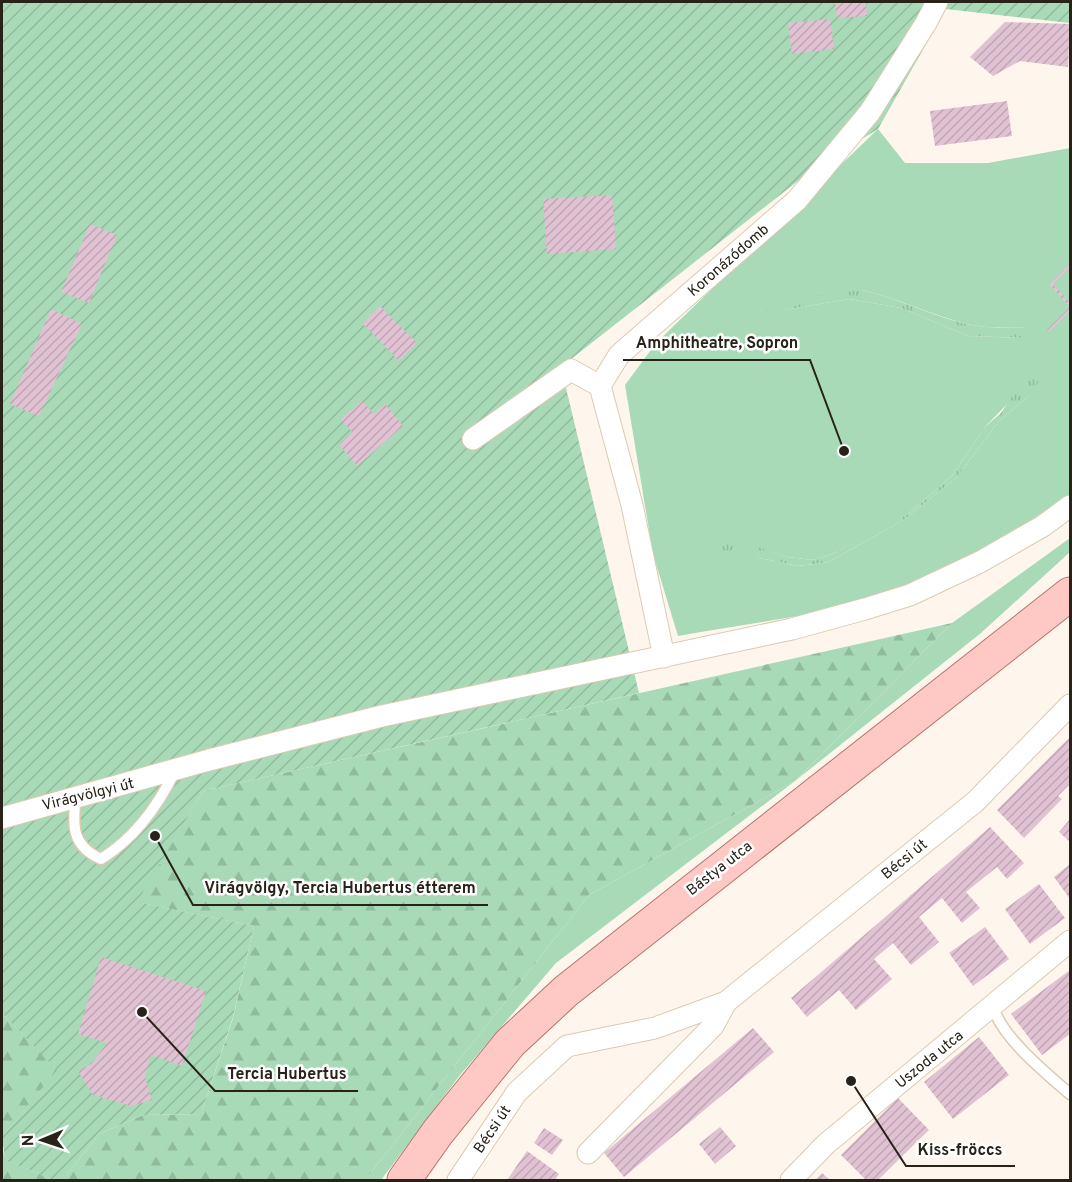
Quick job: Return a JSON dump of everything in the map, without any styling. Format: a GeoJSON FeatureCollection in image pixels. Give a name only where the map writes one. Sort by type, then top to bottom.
{"type":"FeatureCollection","features":[{"type":"Feature","properties":{"kind":"main road","name":"Bástya utca"},"geometry":{"type":"LineString","coordinates":[[404,1180],[438,1132],[503,1052],[566,991],[1071,594]]}},
{"type":"Feature","properties":{"kind":"street","name":"Koronázódomb"},"geometry":{"type":"LineString","coordinates":[[600,386],[619,355],[797,200],[870,112],[937,2]]}},
{"type":"Feature","properties":{"kind":"street"},"geometry":{"type":"LineString","coordinates":[[473,439],[571,369],[600,386],[632,505],[664,657]]}},
{"type":"Feature","properties":{"kind":"street","name":"Virágvölgyi út"},"geometry":{"type":"LineString","coordinates":[[2,818],[208,760],[382,716],[792,628],[910,595],[980,562],[1043,526],[1071,506]]}},
{"type":"Feature","properties":{"kind":"street","name":"Bécsi út"},"geometry":{"type":"LineString","coordinates":[[458,1180],[517,1092],[567,1046],[655,1028],[726,1002],[975,802],[1071,705]]}},
{"type":"Feature","properties":{"kind":"street","name":"Uszoda utca"},"geometry":{"type":"LineString","coordinates":[[791,1180],[826,1144],[1071,941]]}},
{"type":"Feature","properties":{"kind":"street","name":"Bécsi út"},"geometry":{"type":"LineString","coordinates":[[588,1153],[713,1026],[726,1002]]}},
{"type":"Feature","properties":{"kind":"lane"},"geometry":{"type":"LineString","coordinates":[[76,797],[72,820],[78,839],[87,853],[101,859],[117,849],[140,826],[175,771]]}},
{"type":"Feature","properties":{"kind":"lane"},"geometry":{"type":"LineString","coordinates":[[993,1006],[996,1018],[1042,1069],[1071,1094]]}},
{"type":"Feature","properties":{"kind":"green space"},"geometry":{"type":"Polygon","coordinates":[[[2,2],[1070,2],[1070,23],[946,9],[878,129],[808,173],[561,367],[639,693],[203,791],[137,902],[254,926],[233,1017],[201,1114],[143,1115],[99,1134],[63,1180],[54,1180],[5,1160],[2,1137],[57,1070],[2,1013],[2,2]]]}},
{"type":"Feature","properties":{"kind":"green space"},"geometry":{"type":"Polygon","coordinates":[[[878,129],[905,163],[988,163],[1070,148],[1070,494],[995,543],[942,573],[886,596],[857,604],[678,636],[653,554],[625,385],[656,343],[878,129]],[[862,290],[784,310],[849,299],[901,308],[968,336],[1023,338],[1027,328],[974,326],[862,290]],[[1030,395],[1009,402],[985,427],[952,476],[908,514],[832,554],[814,560],[787,557],[758,548],[759,558],[798,566],[829,562],[905,519],[957,477],[999,421],[1030,395]]]}},
{"type":"Feature","properties":{"kind":"green space"},"geometry":{"type":"Polygon","coordinates":[[[862,290],[954,321],[982,327],[1027,328],[1033,335],[1023,338],[968,336],[901,308],[849,299],[784,310],[766,320],[764,312],[783,300],[862,290]]]}},
{"type":"Feature","properties":{"kind":"green space"},"geometry":{"type":"Polygon","coordinates":[[[1045,371],[1030,395],[999,421],[957,477],[905,519],[829,562],[798,566],[759,558],[757,547],[787,557],[814,560],[832,554],[908,514],[952,476],[985,427],[1001,413],[1018,387],[1038,372],[1045,371]]]}},
{"type":"Feature","properties":{"kind":"green space"},"geometry":{"type":"Polygon","coordinates":[[[712,538],[746,542],[750,555],[712,551],[708,545],[712,538]]]}},
{"type":"Feature","properties":{"kind":"green space"},"geometry":{"type":"Polygon","coordinates":[[[1070,538],[1070,552],[981,633],[795,781],[952,623],[1070,538]]]}},
{"type":"Feature","properties":{"kind":"green space"},"geometry":{"type":"Polygon","coordinates":[[[952,623],[795,781],[589,895],[365,1180],[63,1180],[99,1134],[143,1115],[201,1114],[233,1018],[254,926],[136,902],[203,791],[952,623]]]}},
{"type":"Feature","properties":{"kind":"green space"},"geometry":{"type":"Polygon","coordinates":[[[795,781],[556,963],[460,1075],[381,1180],[365,1180],[589,895],[795,781]]]}},
{"type":"Feature","properties":{"kind":"green space"},"geometry":{"type":"Polygon","coordinates":[[[2,1013],[58,1070],[2,1137],[2,1013]]]}},
{"type":"Feature","properties":{"kind":"green space"},"geometry":{"type":"Polygon","coordinates":[[[2,1148],[6,1160],[54,1180],[2,1180],[2,1148]]]}},
{"type":"Feature","properties":{"kind":"building"},"geometry":{"type":"Polygon","coordinates":[[[835,2],[866,2],[867,16],[837,18],[835,2]]]}},
{"type":"Feature","properties":{"kind":"building"},"geometry":{"type":"Polygon","coordinates":[[[830,19],[834,49],[792,54],[788,23],[830,19]]]}},
{"type":"Feature","properties":{"kind":"building"},"geometry":{"type":"Polygon","coordinates":[[[1005,22],[1070,24],[1068,67],[1020,61],[993,76],[970,57],[1005,22]]]}},
{"type":"Feature","properties":{"kind":"building"},"geometry":{"type":"Polygon","coordinates":[[[1007,101],[1012,136],[935,146],[930,111],[1007,101]]]}},
{"type":"Feature","properties":{"kind":"building"},"geometry":{"type":"Polygon","coordinates":[[[612,195],[616,249],[547,254],[543,199],[612,195]]]}},
{"type":"Feature","properties":{"kind":"building"},"geometry":{"type":"Polygon","coordinates":[[[90,224],[117,235],[89,303],[61,292],[90,224]]]}},
{"type":"Feature","properties":{"kind":"building"},"geometry":{"type":"Polygon","coordinates":[[[1070,263],[1070,267],[1053,284],[1070,303],[1070,307],[1049,284],[1070,263]]]}},
{"type":"Feature","properties":{"kind":"building"},"geometry":{"type":"Polygon","coordinates":[[[380,306],[417,343],[399,361],[363,324],[380,306]]]}},
{"type":"Feature","properties":{"kind":"building"},"geometry":{"type":"Polygon","coordinates":[[[1070,307],[1070,311],[1049,332],[1047,330],[1070,307]]]}},
{"type":"Feature","properties":{"kind":"building"},"geometry":{"type":"Polygon","coordinates":[[[51,309],[82,324],[39,416],[10,404],[51,309]]]}},
{"type":"Feature","properties":{"kind":"building"},"geometry":{"type":"Polygon","coordinates":[[[362,401],[374,414],[385,404],[403,426],[357,466],[339,444],[352,432],[341,419],[362,401]]]}},
{"type":"Feature","properties":{"kind":"building"},"geometry":{"type":"Polygon","coordinates":[[[1070,737],[1070,784],[1058,796],[1062,799],[1024,838],[997,810],[1070,737]]]}},
{"type":"Feature","properties":{"kind":"building"},"geometry":{"type":"Polygon","coordinates":[[[1070,819],[1070,842],[1059,832],[1070,819]]]}},
{"type":"Feature","properties":{"kind":"building"},"geometry":{"type":"Polygon","coordinates":[[[990,827],[1024,863],[1007,879],[997,867],[966,892],[980,908],[962,923],[942,898],[919,917],[939,942],[911,965],[893,943],[874,959],[892,979],[856,1010],[839,990],[807,1017],[791,998],[990,827]]]}},
{"type":"Feature","properties":{"kind":"building"},"geometry":{"type":"Polygon","coordinates":[[[1070,864],[1070,899],[1054,877],[1070,864]]]}},
{"type":"Feature","properties":{"kind":"building"},"geometry":{"type":"Polygon","coordinates":[[[1039,884],[1065,918],[1030,944],[1005,909],[1039,884]]]}},
{"type":"Feature","properties":{"kind":"building"},"geometry":{"type":"Polygon","coordinates":[[[985,927],[1009,959],[973,986],[949,953],[985,927]]]}},
{"type":"Feature","properties":{"kind":"building"},"geometry":{"type":"Polygon","coordinates":[[[101,957],[206,991],[182,1066],[151,1055],[145,1077],[152,1100],[131,1106],[93,1095],[78,1071],[91,1064],[107,1043],[78,1034],[101,957]]]}},
{"type":"Feature","properties":{"kind":"building"},"geometry":{"type":"Polygon","coordinates":[[[1070,970],[1070,1034],[1042,1055],[1011,1014],[1070,970]]]}},
{"type":"Feature","properties":{"kind":"building"},"geometry":{"type":"Polygon","coordinates":[[[753,1028],[774,1052],[624,1177],[604,1153],[753,1028]]]}},
{"type":"Feature","properties":{"kind":"building"},"geometry":{"type":"Polygon","coordinates":[[[979,1037],[1009,1075],[953,1119],[924,1082],[979,1037]]]}},
{"type":"Feature","properties":{"kind":"building"},"geometry":{"type":"Polygon","coordinates":[[[898,1098],[929,1130],[878,1180],[866,1180],[841,1155],[898,1098]]]}},
{"type":"Feature","properties":{"kind":"building"},"geometry":{"type":"Polygon","coordinates":[[[720,1127],[736,1146],[715,1164],[699,1144],[720,1127]]]}},
{"type":"Feature","properties":{"kind":"building"},"geometry":{"type":"Polygon","coordinates":[[[544,1128],[563,1140],[552,1155],[534,1143],[544,1128]]]}},
{"type":"Feature","properties":{"kind":"building"},"geometry":{"type":"Polygon","coordinates":[[[527,1151],[559,1174],[555,1180],[507,1180],[527,1151]]]}},
{"type":"Feature","properties":{"kind":"building"},"geometry":{"type":"Polygon","coordinates":[[[822,1173],[830,1180],[815,1180],[822,1173]]]}},
{"type":"Feature","properties":{"kind":"place","name":"Amphitheatre, Sopron"},"geometry":{"type":"Point","coordinates":[844,451]}},
{"type":"Feature","properties":{"kind":"place","name":"Virágvölgy, Tercia Hubertus étterem"},"geometry":{"type":"Point","coordinates":[155,836]}},
{"type":"Feature","properties":{"kind":"place","name":"Tercia Hubertus"},"geometry":{"type":"Point","coordinates":[142,1012]}},
{"type":"Feature","properties":{"kind":"place","name":"Kiss-fröccs"},"geometry":{"type":"Point","coordinates":[851,1081]}}]}
